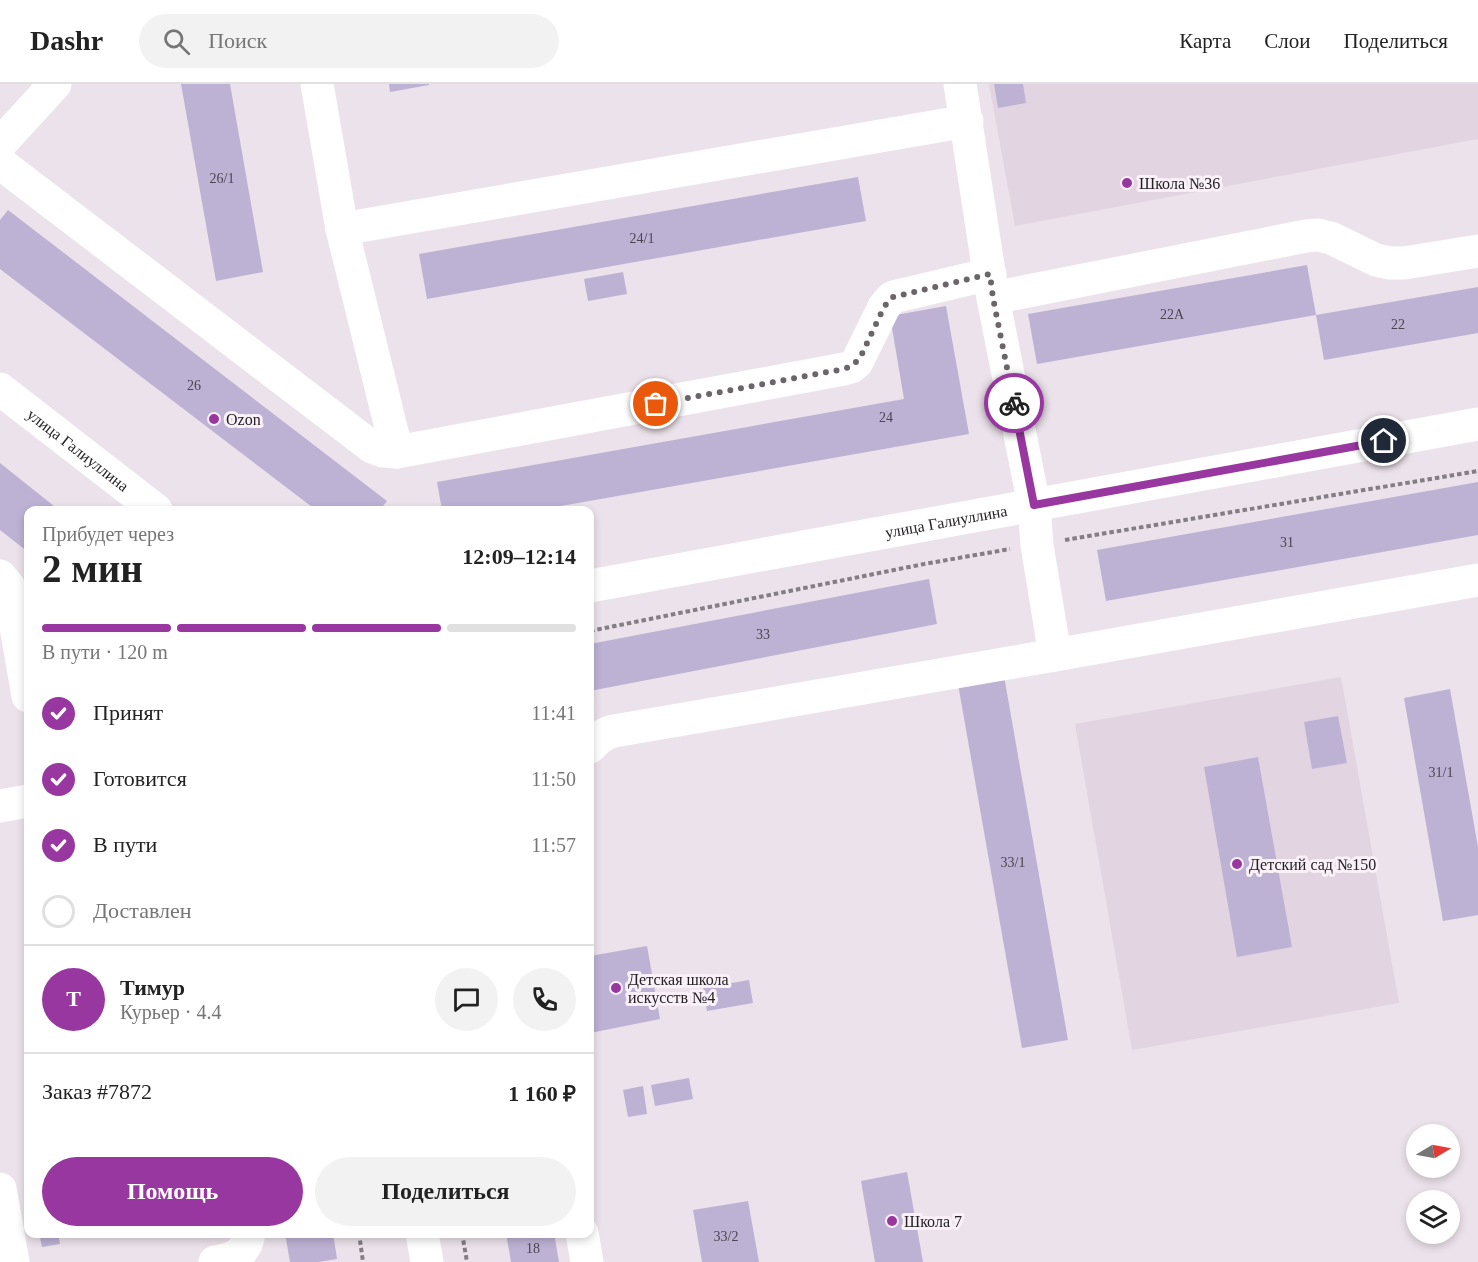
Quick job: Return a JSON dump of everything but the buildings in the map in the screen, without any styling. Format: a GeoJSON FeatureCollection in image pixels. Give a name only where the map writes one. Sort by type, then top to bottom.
{"type":"FeatureCollection","features":[{"type":"Feature","properties":{"kind":"street"},"geometry":{"type":"LineString","coordinates":[[0,144],[55,84]]}},
{"type":"Feature","properties":{"kind":"street"},"geometry":{"type":"LineString","coordinates":[[317,84],[342,229],[397,452]]}},
{"type":"Feature","properties":{"kind":"street"},"geometry":{"type":"LineString","coordinates":[[960,84],[992,286],[1034,505],[1037,545],[1055,655]]}},
{"type":"Feature","properties":{"kind":"street"},"geometry":{"type":"LineString","coordinates":[[342,229],[967,121]]}},
{"type":"Feature","properties":{"kind":"street"},"geometry":{"type":"LineString","coordinates":[[0,163],[372,447],[397,452],[851,367],[857,362],[884,307],[893,297],[992,286],[1318,235],[1331,238],[1376,260],[1390,263],[1404,263],[1478,251]]}},
{"type":"Feature","properties":{"kind":"street","name":"улица Галиуллина"},"geometry":{"type":"LineString","coordinates":[[0,389],[151,506]]}},
{"type":"Feature","properties":{"kind":"street","name":"улица Галиуллина"},"geometry":{"type":"LineString","coordinates":[[594,585],[1478,424]]}},
{"type":"Feature","properties":{"kind":"street"},"geometry":{"type":"LineString","coordinates":[[0,576],[21,606],[24,645]]}},
{"type":"Feature","properties":{"kind":"street"},"geometry":{"type":"LineString","coordinates":[[594,742],[605,734],[614,731],[1478,580]]}},
{"type":"Feature","properties":{"kind":"street"},"geometry":{"type":"LineString","coordinates":[[0,806],[24,802]]}},
{"type":"Feature","properties":{"kind":"street"},"geometry":{"type":"LineString","coordinates":[[0,1188],[13,1262]]}},
{"type":"Feature","properties":{"kind":"street"},"geometry":{"type":"LineString","coordinates":[[215,1262],[239,1255],[248,1238]]}},
{"type":"Feature","properties":{"kind":"street"},"geometry":{"type":"LineString","coordinates":[[423,1238],[428,1262]]}},
{"type":"Feature","properties":{"kind":"street"},"geometry":{"type":"LineString","coordinates":[[583,1238],[587,1262]]}},
{"type":"Feature","properties":{"kind":"path"},"geometry":{"type":"LineString","coordinates":[[359,1238],[363,1262]]}},
{"type":"Feature","properties":{"kind":"path"},"geometry":{"type":"LineString","coordinates":[[463,1238],[467,1262]]}},
{"type":"Feature","properties":{"kind":"shaded area","name":"Школа №36"},"geometry":{"type":"Polygon","coordinates":[[[989,84],[1478,84],[1478,139],[1015,226],[989,84]]]}},
{"type":"Feature","properties":{"kind":"shaded area","name":"Детский сад №150"},"geometry":{"type":"Polygon","coordinates":[[[1341,677],[1399,1003],[1132,1050],[1075,724],[1341,677]]]}},
{"type":"Feature","properties":{"kind":"way so far"},"geometry":{"type":"LineString","coordinates":[[656,404],[851,367],[861,356],[884,307],[893,297],[990,274],[1014,403]]}},
{"type":"Feature","properties":{"kind":"place","name":"Школа №36"},"geometry":{"type":"Point","coordinates":[1127,183]}},
{"type":"Feature","properties":{"kind":"place","name":"Ozon"},"geometry":{"type":"Point","coordinates":[214,419]}},
{"type":"Feature","properties":{"kind":"place","name":"Детский сад №150"},"geometry":{"type":"Point","coordinates":[1237,864]}},
{"type":"Feature","properties":{"kind":"place","name":"Детская школа искусств №4"},"geometry":{"type":"Point","coordinates":[616,988]}},
{"type":"Feature","properties":{"kind":"place","name":"Школа 7"},"geometry":{"type":"Point","coordinates":[892,1221]}},
{"type":"Feature","properties":{"kind":"route"},"geometry":{"type":"LineString","coordinates":[[1014,403],[1034,505],[1384,441]]}}]}
